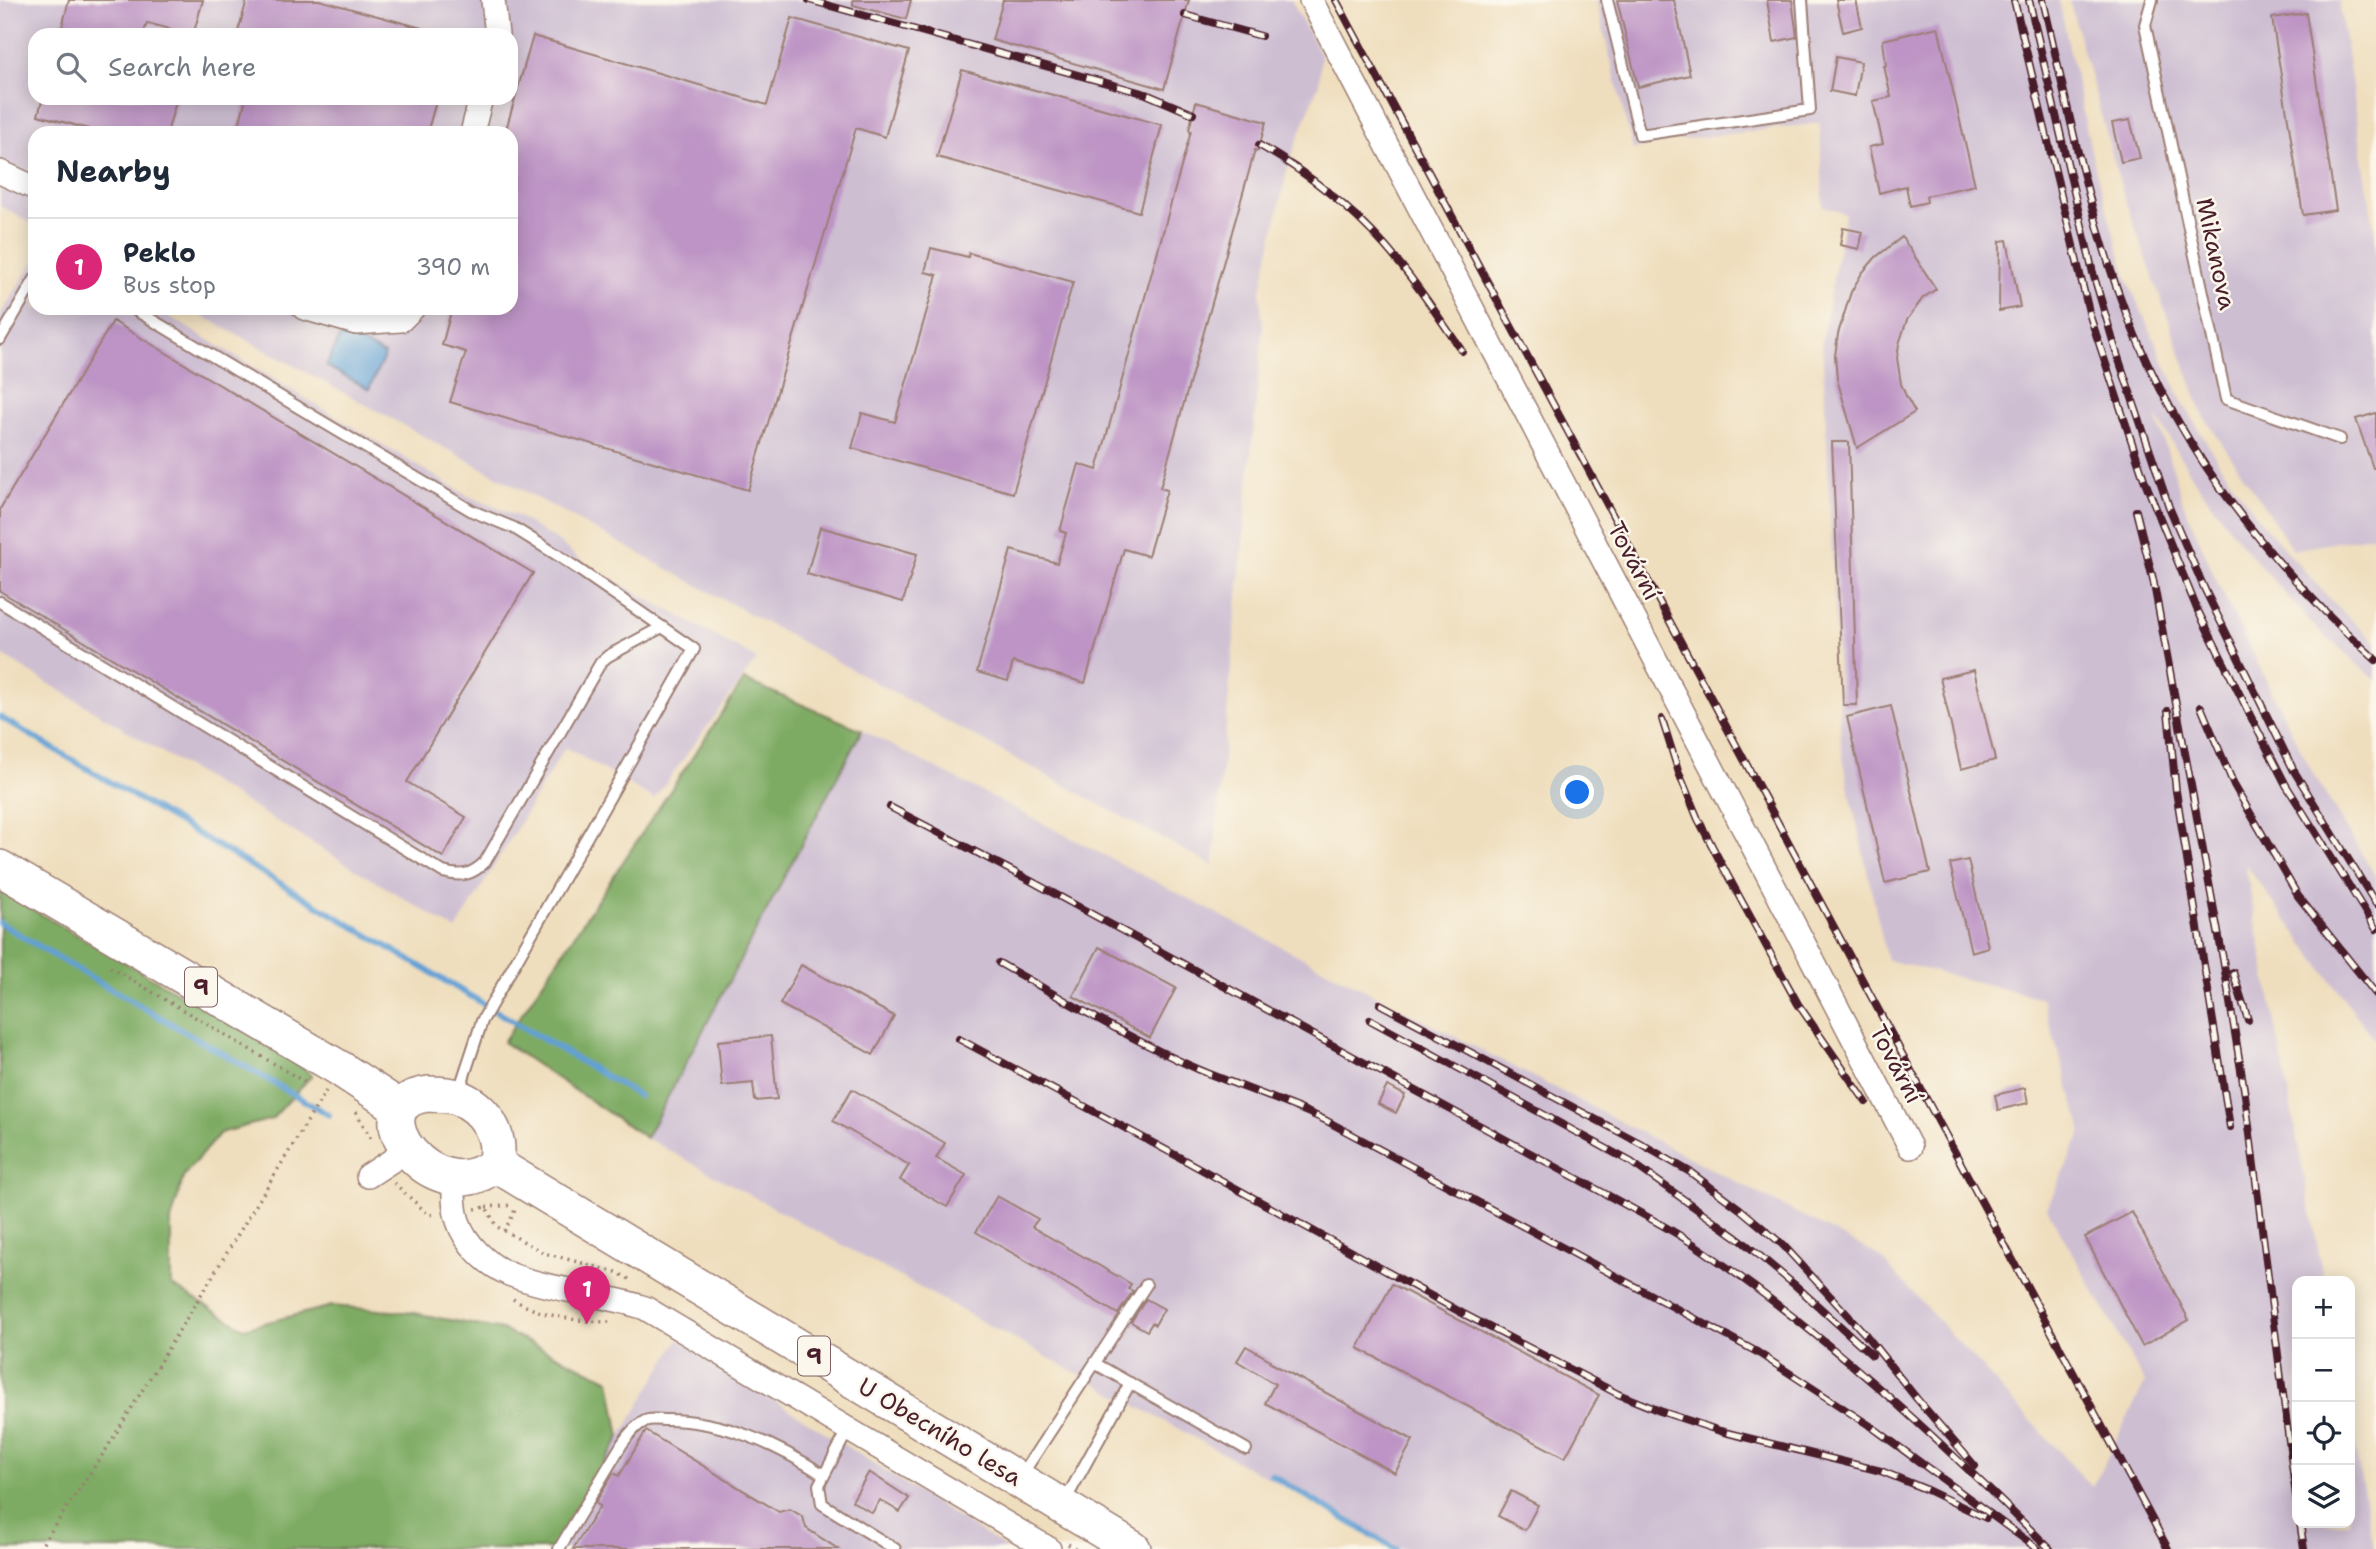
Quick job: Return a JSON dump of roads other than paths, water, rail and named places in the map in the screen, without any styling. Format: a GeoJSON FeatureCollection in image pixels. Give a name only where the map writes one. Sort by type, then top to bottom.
{"type":"FeatureCollection","features":[{"type":"Feature","properties":{"kind":"main road","name":"9"},"geometry":{"type":"LineString","coordinates":[[0,868],[328,1086],[400,1108]]}},
{"type":"Feature","properties":{"kind":"main road"},"geometry":{"type":"LineString","coordinates":[[441,1094],[457,1097],[481,1112],[494,1132],[498,1142],[495,1164],[485,1173],[454,1178],[438,1173],[420,1162],[387,1164],[398,1130],[400,1108],[407,1100],[416,1095],[441,1094]]}},
{"type":"Feature","properties":{"kind":"main road","name":"U Obecního lesa"},"geometry":{"type":"LineString","coordinates":[[495,1164],[1133,1549]]}},
{"type":"Feature","properties":{"kind":"street"},"geometry":{"type":"LineString","coordinates":[[494,0],[496,28]]}},
{"type":"Feature","properties":{"kind":"street","name":"Tovární"},"geometry":{"type":"LineString","coordinates":[[1311,0],[1910,1147]]}},
{"type":"Feature","properties":{"kind":"street"},"geometry":{"type":"LineString","coordinates":[[474,126],[479,105]]}},
{"type":"Feature","properties":{"kind":"street"},"geometry":{"type":"LineString","coordinates":[[0,172],[28,185]]}},
{"type":"Feature","properties":{"kind":"street"},"geometry":{"type":"LineString","coordinates":[[328,315],[356,323],[401,320],[406,315]]}},
{"type":"Feature","properties":{"kind":"street","name":"U Obecního lesa"},"geometry":{"type":"LineString","coordinates":[[454,1178],[456,1212],[465,1237],[485,1259],[506,1273],[645,1308],[1049,1549]]}},
{"type":"Feature","properties":{"kind":"lane"},"geometry":{"type":"LineString","coordinates":[[1606,0],[1640,135],[1810,110],[1802,0]]}},
{"type":"Feature","properties":{"kind":"lane","name":"Mikanova"},"geometry":{"type":"LineString","coordinates":[[2152,0],[2145,25],[2226,399],[2340,439]]}},
{"type":"Feature","properties":{"kind":"lane"},"geometry":{"type":"LineString","coordinates":[[0,339],[28,291]]}},
{"type":"Feature","properties":{"kind":"lane"},"geometry":{"type":"LineString","coordinates":[[144,315],[472,511],[525,535],[559,555],[694,649],[482,1021],[457,1097]]}},
{"type":"Feature","properties":{"kind":"lane"},"geometry":{"type":"LineString","coordinates":[[0,602],[443,872],[457,876],[476,871],[485,862],[601,662],[662,627]]}},
{"type":"Feature","properties":{"kind":"lane"},"geometry":{"type":"LineString","coordinates":[[1019,1480],[1146,1285]]}},
{"type":"Feature","properties":{"kind":"lane"},"geometry":{"type":"LineString","coordinates":[[1096,1364],[1246,1449]]}},
{"type":"Feature","properties":{"kind":"lane"},"geometry":{"type":"LineString","coordinates":[[1062,1506],[1130,1383]]}},
{"type":"Feature","properties":{"kind":"lane"},"geometry":{"type":"LineString","coordinates":[[559,1549],[622,1444],[631,1432],[646,1420],[684,1420],[748,1434],[824,1475]]}},
{"type":"Feature","properties":{"kind":"lane"},"geometry":{"type":"LineString","coordinates":[[849,1428],[819,1485],[822,1504],[895,1549]]}},
{"type":"Feature","properties":{"kind":"water"},"geometry":{"type":"Polygon","coordinates":[[[342,332],[385,355],[369,389],[326,366],[342,332]]]}},
{"type":"Feature","properties":{"kind":"waterway"},"geometry":{"type":"LineString","coordinates":[[0,717],[639,1096]]}},
{"type":"Feature","properties":{"kind":"waterway"},"geometry":{"type":"LineString","coordinates":[[0,923],[329,1115]]}},
{"type":"Feature","properties":{"kind":"waterway"},"geometry":{"type":"LineString","coordinates":[[1271,1475],[1395,1549]]}},
{"type":"Feature","properties":{"kind":"railway"},"geometry":{"type":"LineString","coordinates":[[809,0],[1146,94],[1193,114]]}},
{"type":"Feature","properties":{"kind":"railway"},"geometry":{"type":"LineString","coordinates":[[1336,0],[2168,1549]]}},
{"type":"Feature","properties":{"kind":"railway"},"geometry":{"type":"LineString","coordinates":[[2014,0],[2090,316],[2144,479],[2197,609],[2255,725],[2286,785],[2376,929]]}},
{"type":"Feature","properties":{"kind":"railway"},"geometry":{"type":"LineString","coordinates":[[2029,0],[2093,273],[2116,351],[2169,507],[2205,590],[2294,771],[2376,904]]}},
{"type":"Feature","properties":{"kind":"railway"},"geometry":{"type":"LineString","coordinates":[[2043,0],[2076,143],[2104,248],[2136,338],[2161,391],[2221,489],[2256,534],[2293,578],[2376,660]]}},
{"type":"Feature","properties":{"kind":"railway"},"geometry":{"type":"LineString","coordinates":[[1185,15],[1261,36]]}},
{"type":"Feature","properties":{"kind":"railway"},"geometry":{"type":"LineString","coordinates":[[1259,145],[1326,191],[1371,231],[1406,271],[1462,351]]}},
{"type":"Feature","properties":{"kind":"railway"},"geometry":{"type":"LineString","coordinates":[[2136,511],[2153,579],[2223,959],[2245,1095],[2292,1465]]}},
{"type":"Feature","properties":{"kind":"railway"},"geometry":{"type":"LineString","coordinates":[[2201,707],[2234,785],[2298,896],[2376,994]]}},
{"type":"Feature","properties":{"kind":"railway"},"geometry":{"type":"LineString","coordinates":[[2168,711],[2176,791],[2230,1127]]}},
{"type":"Feature","properties":{"kind":"railway"},"geometry":{"type":"LineString","coordinates":[[1662,719],[1679,773],[1698,819],[1723,867],[1798,1004],[1866,1102]]}},
{"type":"Feature","properties":{"kind":"railway"},"geometry":{"type":"LineString","coordinates":[[890,807],[1031,881],[1690,1242],[1745,1280],[1837,1352],[1924,1428],[2050,1549]]}},
{"type":"Feature","properties":{"kind":"railway"},"geometry":{"type":"LineString","coordinates":[[999,963],[1149,1046],[1200,1070],[1325,1120],[1757,1352],[1872,1427],[2038,1549]]}},
{"type":"Feature","properties":{"kind":"railway"},"geometry":{"type":"LineString","coordinates":[[2233,972],[2248,1020]]}},
{"type":"Feature","properties":{"kind":"railway"},"geometry":{"type":"LineString","coordinates":[[1380,1004],[1638,1142],[1690,1172],[1740,1209],[1783,1245],[1865,1334],[1975,1466]]}},
{"type":"Feature","properties":{"kind":"railway"},"geometry":{"type":"LineString","coordinates":[[1370,1020],[1631,1162],[1742,1241],[1872,1355]]}},
{"type":"Feature","properties":{"kind":"railway"},"geometry":{"type":"LineString","coordinates":[[959,1039],[1462,1313],[1618,1394],[1720,1431],[1881,1471],[1986,1518]]}},
{"type":"Feature","properties":{"kind":"railway"},"geometry":{"type":"LineString","coordinates":[[2301,1528],[2304,1549]]}},
{"type":"Feature","properties":{"kind":"place","name":"Peklo"},"geometry":{"type":"Point","coordinates":[587,1324]}}]}
